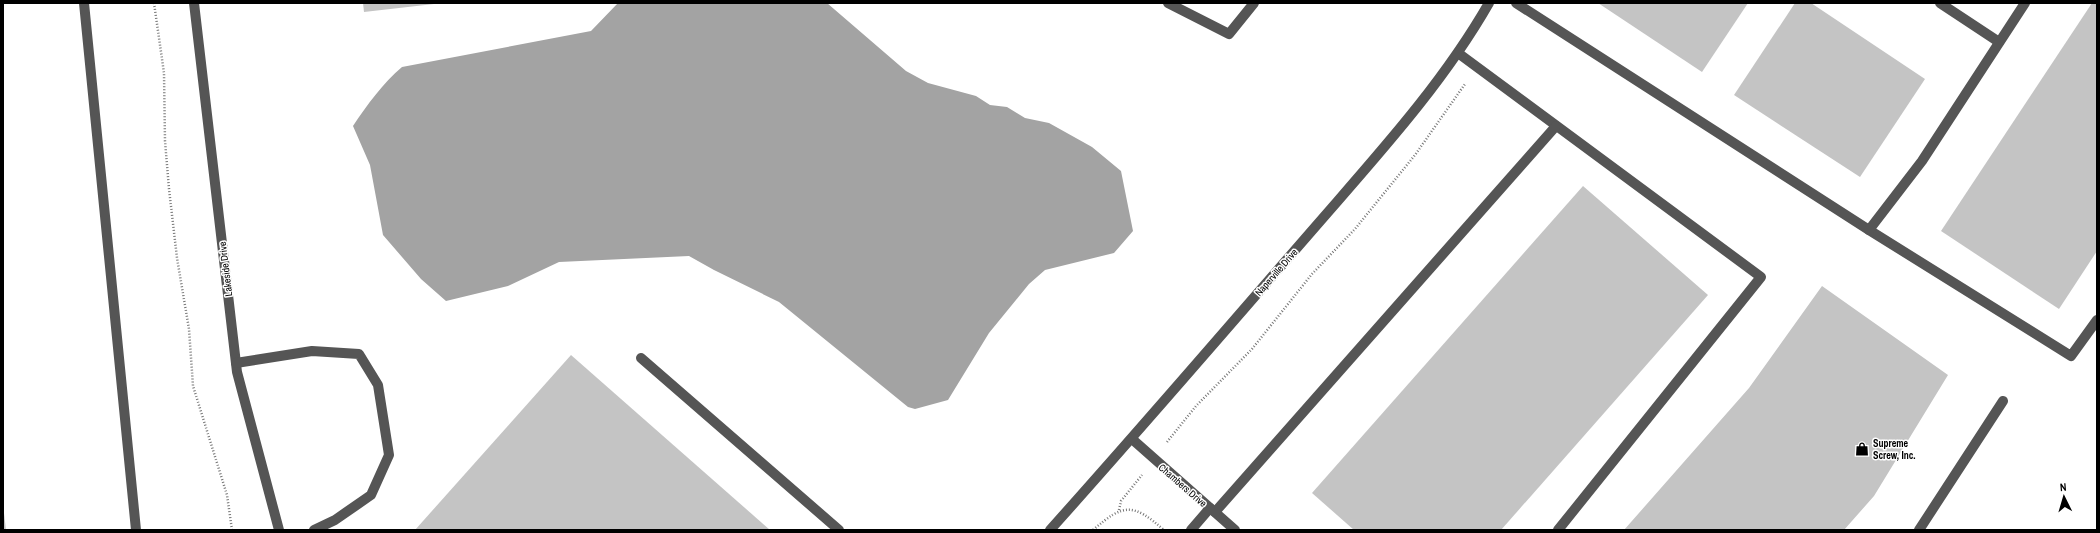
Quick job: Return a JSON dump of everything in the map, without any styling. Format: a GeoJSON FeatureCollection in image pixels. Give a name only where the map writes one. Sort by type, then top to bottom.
{"type":"FeatureCollection","features":[{"type":"Feature","properties":{"kind":"street"},"geometry":{"type":"LineString","coordinates":[[84,3],[136,530]]}},
{"type":"Feature","properties":{"kind":"street","name":"Lakeside Drive"},"geometry":{"type":"LineString","coordinates":[[194,3],[237,372],[279,530]]}},
{"type":"Feature","properties":{"kind":"street"},"geometry":{"type":"LineString","coordinates":[[1168,3],[1229,34],[1254,3]]}},
{"type":"Feature","properties":{"kind":"street","name":"Naperville Drive"},"geometry":{"type":"LineString","coordinates":[[1050,530],[1132,439],[1385,145],[1468,40],[1489,3]]}},
{"type":"Feature","properties":{"kind":"street"},"geometry":{"type":"LineString","coordinates":[[1516,3],[1869,230],[2072,356],[2097,320]]}},
{"type":"Feature","properties":{"kind":"street"},"geometry":{"type":"LineString","coordinates":[[1940,3],[1999,42]]}},
{"type":"Feature","properties":{"kind":"street"},"geometry":{"type":"LineString","coordinates":[[1869,230],[1922,161],[2025,3]]}},
{"type":"Feature","properties":{"kind":"street"},"geometry":{"type":"LineString","coordinates":[[1458,53],[1761,277],[1558,530]]}},
{"type":"Feature","properties":{"kind":"street"},"geometry":{"type":"LineString","coordinates":[[1191,530],[1212,510],[1556,126]]}},
{"type":"Feature","properties":{"kind":"street"},"geometry":{"type":"LineString","coordinates":[[236,363],[312,351],[359,354],[378,385],[389,456],[371,495],[335,520],[314,530]]}},
{"type":"Feature","properties":{"kind":"street"},"geometry":{"type":"LineString","coordinates":[[642,358],[840,530]]}},
{"type":"Feature","properties":{"kind":"street"},"geometry":{"type":"LineString","coordinates":[[1919,530],[2003,401]]}},
{"type":"Feature","properties":{"kind":"street","name":"Chambers Drive"},"geometry":{"type":"LineString","coordinates":[[1132,439],[1235,530]]}},
{"type":"Feature","properties":{"kind":"path"},"geometry":{"type":"LineString","coordinates":[[154,3],[164,73],[164,141],[177,258],[189,328],[193,386],[227,495],[232,530]]}},
{"type":"Feature","properties":{"kind":"path"},"geometry":{"type":"LineString","coordinates":[[1119,510],[1120,501],[1196,406],[1252,349],[1312,274],[1355,229],[1415,155],[1476,67]]}},
{"type":"Feature","properties":{"kind":"path"},"geometry":{"type":"LineString","coordinates":[[1093,530],[1119,510],[1131,509],[1146,514],[1164,530]]}},
{"type":"Feature","properties":{"kind":"shaded area"},"geometry":{"type":"Polygon","coordinates":[[[618,3],[827,3],[906,71],[928,83],[976,96],[990,105],[1007,107],[1025,118],[1049,123],[1092,147],[1121,171],[1133,231],[1114,253],[1045,270],[1029,284],[989,333],[948,400],[915,409],[908,407],[779,302],[689,256],[559,262],[508,286],[446,301],[421,279],[383,235],[370,165],[353,126],[388,80],[402,67],[591,31],[618,3]]]}},
{"type":"Feature","properties":{"kind":"building"},"geometry":{"type":"Polygon","coordinates":[[[363,3],[434,3],[434,4],[364,12],[363,3]]]}},
{"type":"Feature","properties":{"kind":"building"},"geometry":{"type":"Polygon","coordinates":[[[1598,3],[1748,3],[1702,72],[1598,3]]]}},
{"type":"Feature","properties":{"kind":"building"},"geometry":{"type":"Polygon","coordinates":[[[1795,3],[1811,3],[1925,79],[1860,177],[1734,95],[1795,3]]]}},
{"type":"Feature","properties":{"kind":"building"},"geometry":{"type":"Polygon","coordinates":[[[2092,3],[2097,3],[2097,251],[2059,309],[1941,231],[2092,3]]]}},
{"type":"Feature","properties":{"kind":"building"},"geometry":{"type":"Polygon","coordinates":[[[1583,186],[1708,295],[1501,530],[1354,530],[1312,493],[1583,186]]]}},
{"type":"Feature","properties":{"kind":"building"},"geometry":{"type":"Polygon","coordinates":[[[1822,286],[1948,375],[1874,496],[1844,530],[1624,530],[1749,388],[1822,286]]]}},
{"type":"Feature","properties":{"kind":"building"},"geometry":{"type":"Polygon","coordinates":[[[571,355],[770,530],[415,530],[571,355]]]}},
{"type":"Feature","properties":{"kind":"building"},"geometry":{"type":"Polygon","coordinates":[[[4,513],[6,530],[3,530],[4,513]]]}},
{"type":"Feature","properties":{"kind":"place","name":"Supreme Screw, Inc."},"geometry":{"type":"Point","coordinates":[1862,449]}}]}
